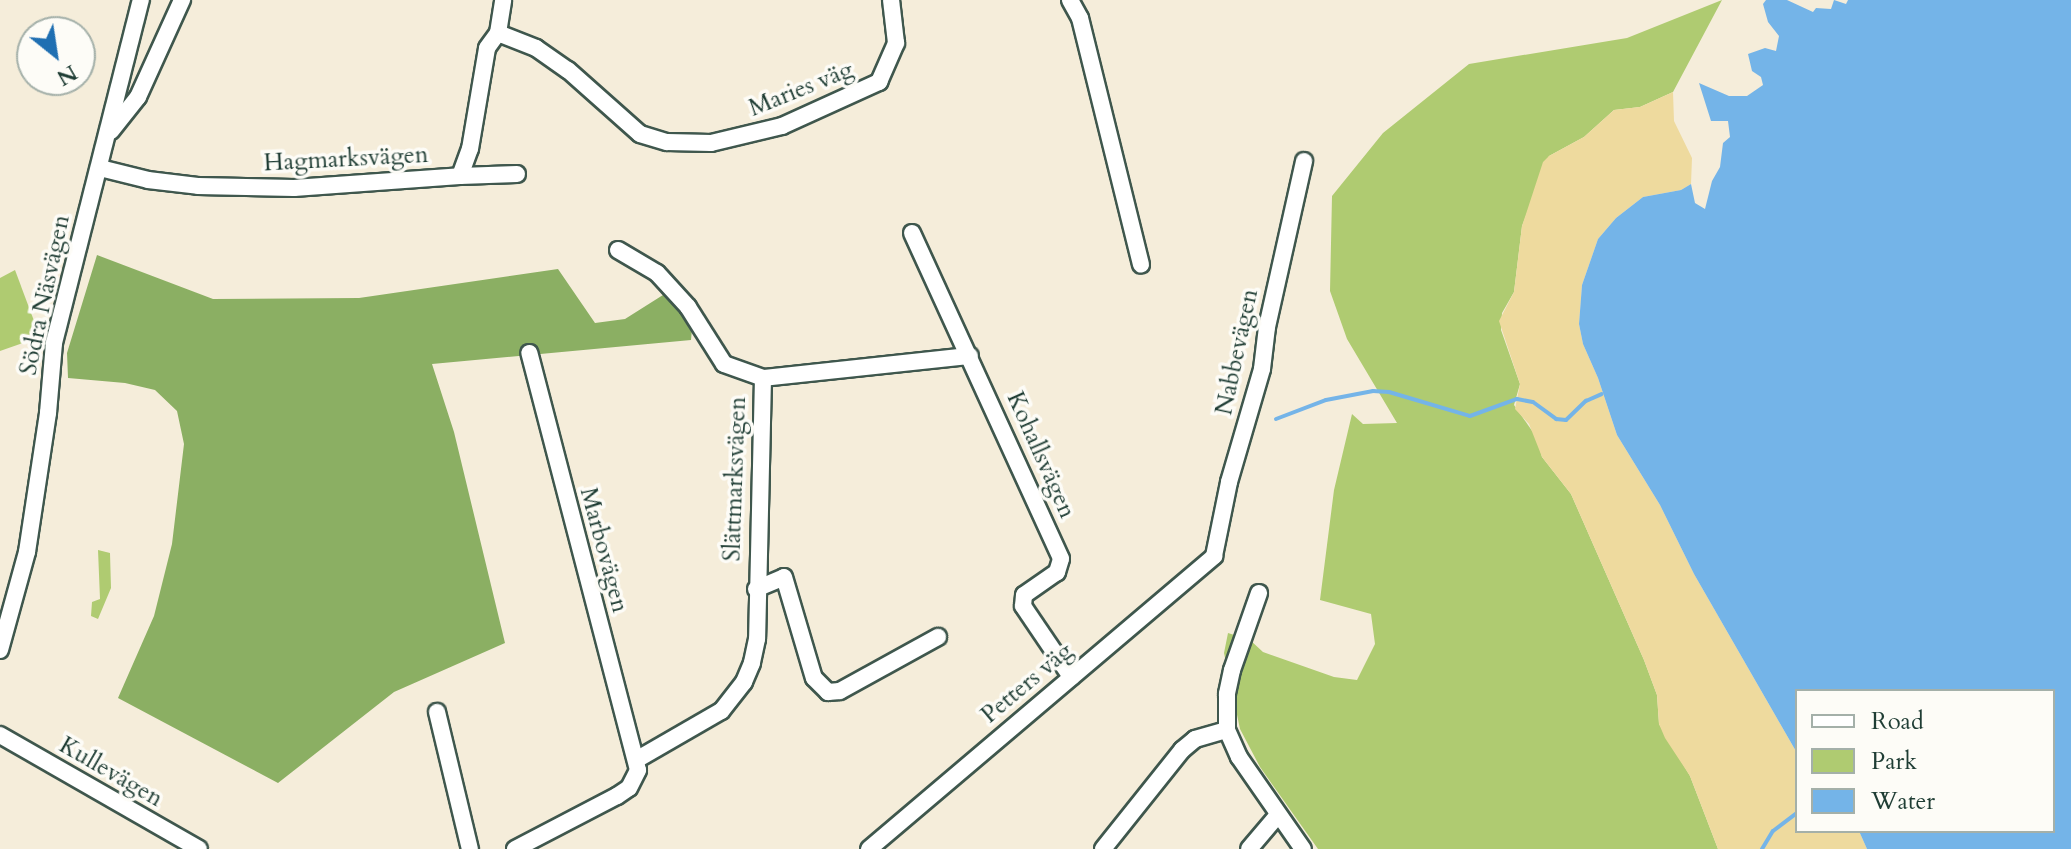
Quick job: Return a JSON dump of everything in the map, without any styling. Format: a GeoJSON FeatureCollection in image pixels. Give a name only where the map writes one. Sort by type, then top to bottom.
{"type":"FeatureCollection","features":[{"type":"Feature","properties":{"kind":"street","name":"Södra Näsvägen"},"geometry":{"type":"LineString","coordinates":[[0,650],[27,552],[48,413],[54,343],[110,132],[141,0]]}},
{"type":"Feature","properties":{"kind":"street"},"geometry":{"type":"LineString","coordinates":[[110,132],[128,114],[138,97],[182,0]]}},
{"type":"Feature","properties":{"kind":"street","name":"Hagmarksvägen"},"geometry":{"type":"LineString","coordinates":[[100,168],[148,180],[198,186],[294,188],[460,176],[470,149],[487,48],[498,33],[503,0]]}},
{"type":"Feature","properties":{"kind":"street","name":"Maries väg"},"geometry":{"type":"LineString","coordinates":[[498,33],[536,48],[568,70],[640,134],[667,142],[711,143],[782,126],[879,82],[896,43],[891,0]]}},
{"type":"Feature","properties":{"kind":"street"},"geometry":{"type":"LineString","coordinates":[[1070,0],[1080,18],[1141,265]]}},
{"type":"Feature","properties":{"kind":"street","name":"Nabbevägen"},"geometry":{"type":"LineString","coordinates":[[1215,554],[1229,482],[1262,369],[1267,327],[1304,161]]}},
{"type":"Feature","properties":{"kind":"street"},"geometry":{"type":"LineString","coordinates":[[460,176],[517,174]]}},
{"type":"Feature","properties":{"kind":"street","name":"Kohallsvägen"},"geometry":{"type":"LineString","coordinates":[[912,233],[1061,559],[1057,572],[1024,595],[1023,606],[1071,677]]}},
{"type":"Feature","properties":{"kind":"street","name":"Slättmarksvägen"},"geometry":{"type":"LineString","coordinates":[[618,250],[657,273],[699,320],[724,364],[763,378],[755,652],[736,695],[721,711],[638,759]]}},
{"type":"Feature","properties":{"kind":"street","name":"Marbovägen"},"geometry":{"type":"LineString","coordinates":[[529,353],[576,544],[638,759]]}},
{"type":"Feature","properties":{"kind":"street"},"geometry":{"type":"LineString","coordinates":[[763,378],[970,356]]}},
{"type":"Feature","properties":{"kind":"street","name":"Petters väg"},"geometry":{"type":"LineString","coordinates":[[869,849],[1215,554]]}},
{"type":"Feature","properties":{"kind":"street","name":"Slättmarksvägen"},"geometry":{"type":"LineString","coordinates":[[756,589],[784,577],[814,678],[828,692],[840,691],[938,637]]}},
{"type":"Feature","properties":{"kind":"street"},"geometry":{"type":"LineString","coordinates":[[1259,593],[1232,670],[1226,704],[1227,730],[1239,757],[1277,816],[1303,849]]}},
{"type":"Feature","properties":{"kind":"street"},"geometry":{"type":"LineString","coordinates":[[437,712],[470,849]]}},
{"type":"Feature","properties":{"kind":"street"},"geometry":{"type":"LineString","coordinates":[[1103,849],[1182,750],[1195,739],[1227,730]]}},
{"type":"Feature","properties":{"kind":"street","name":"Kullevägen"},"geometry":{"type":"LineString","coordinates":[[0,735],[199,849]]}},
{"type":"Feature","properties":{"kind":"street"},"geometry":{"type":"LineString","coordinates":[[515,849],[629,788],[638,770],[638,759]]}},
{"type":"Feature","properties":{"kind":"street"},"geometry":{"type":"LineString","coordinates":[[1249,849],[1277,816]]}},
{"type":"Feature","properties":{"kind":"green space"},"geometry":{"type":"Polygon","coordinates":[[[1722,0],[1673,92],[1640,107],[1614,110],[1584,137],[1549,156],[1522,226],[1514,292],[1502,313],[1501,330],[1520,384],[1514,405],[1537,438],[1542,457],[1571,494],[1644,660],[1657,695],[1659,724],[1690,776],[1718,849],[1318,849],[1260,767],[1240,729],[1224,653],[1228,633],[1250,640],[1263,652],[1334,677],[1357,680],[1375,644],[1371,614],[1320,600],[1334,490],[1352,414],[1363,424],[1397,423],[1347,339],[1330,291],[1332,196],[1383,133],[1469,64],[1627,38],[1722,0]]]}},
{"type":"Feature","properties":{"kind":"green space"},"geometry":{"type":"Polygon","coordinates":[[[97,255],[213,299],[359,298],[558,269],[595,323],[625,319],[663,295],[684,314],[692,329],[691,340],[432,364],[454,432],[505,643],[394,692],[278,783],[118,698],[154,616],[172,544],[184,444],[177,411],[155,390],[125,383],[68,378],[67,353],[97,255]]]}},
{"type":"Feature","properties":{"kind":"green space"},"geometry":{"type":"Polygon","coordinates":[[[15,270],[40,337],[0,351],[0,278],[15,270]]]}},
{"type":"Feature","properties":{"kind":"green space"},"geometry":{"type":"Polygon","coordinates":[[[98,550],[110,553],[111,588],[98,619],[91,616],[92,602],[100,599],[98,550]]]}},
{"type":"Feature","properties":{"kind":"sand"},"geometry":{"type":"Polygon","coordinates":[[[1673,92],[1674,121],[1692,158],[1691,184],[1681,190],[1643,197],[1616,218],[1598,239],[1582,285],[1579,324],[1583,344],[1617,435],[1660,505],[1694,574],[1795,750],[1795,833],[1860,833],[1867,849],[1718,849],[1690,776],[1659,724],[1657,695],[1644,660],[1571,494],[1542,457],[1529,424],[1515,409],[1520,384],[1499,321],[1514,292],[1522,226],[1543,162],[1584,137],[1614,110],[1640,107],[1673,92]]]}},
{"type":"Feature","properties":{"kind":"water"},"geometry":{"type":"Polygon","coordinates":[[[1766,0],[1787,0],[1813,12],[1816,8],[1831,9],[1834,0],[1846,4],[1848,0],[2071,0],[2071,849],[1867,849],[1860,833],[2055,833],[2055,689],[1795,689],[1795,750],[1694,574],[1660,505],[1617,435],[1583,344],[1579,324],[1582,285],[1598,239],[1616,218],[1643,197],[1681,190],[1691,184],[1695,203],[1705,209],[1712,181],[1720,167],[1723,143],[1730,137],[1728,121],[1711,121],[1699,83],[1729,96],[1747,96],[1763,85],[1761,77],[1752,71],[1748,54],[1765,48],[1776,51],[1779,36],[1768,22],[1763,4],[1766,0]]]}},
{"type":"Feature","properties":{"kind":"waterway"},"geometry":{"type":"LineString","coordinates":[[1276,419],[1326,400],[1373,391],[1389,392],[1470,416],[1517,399],[1533,402],[1556,419],[1566,420],[1586,401],[1602,394]]}},
{"type":"Feature","properties":{"kind":"waterway"},"geometry":{"type":"LineString","coordinates":[[1762,849],[1773,831],[1795,814]]}}]}
